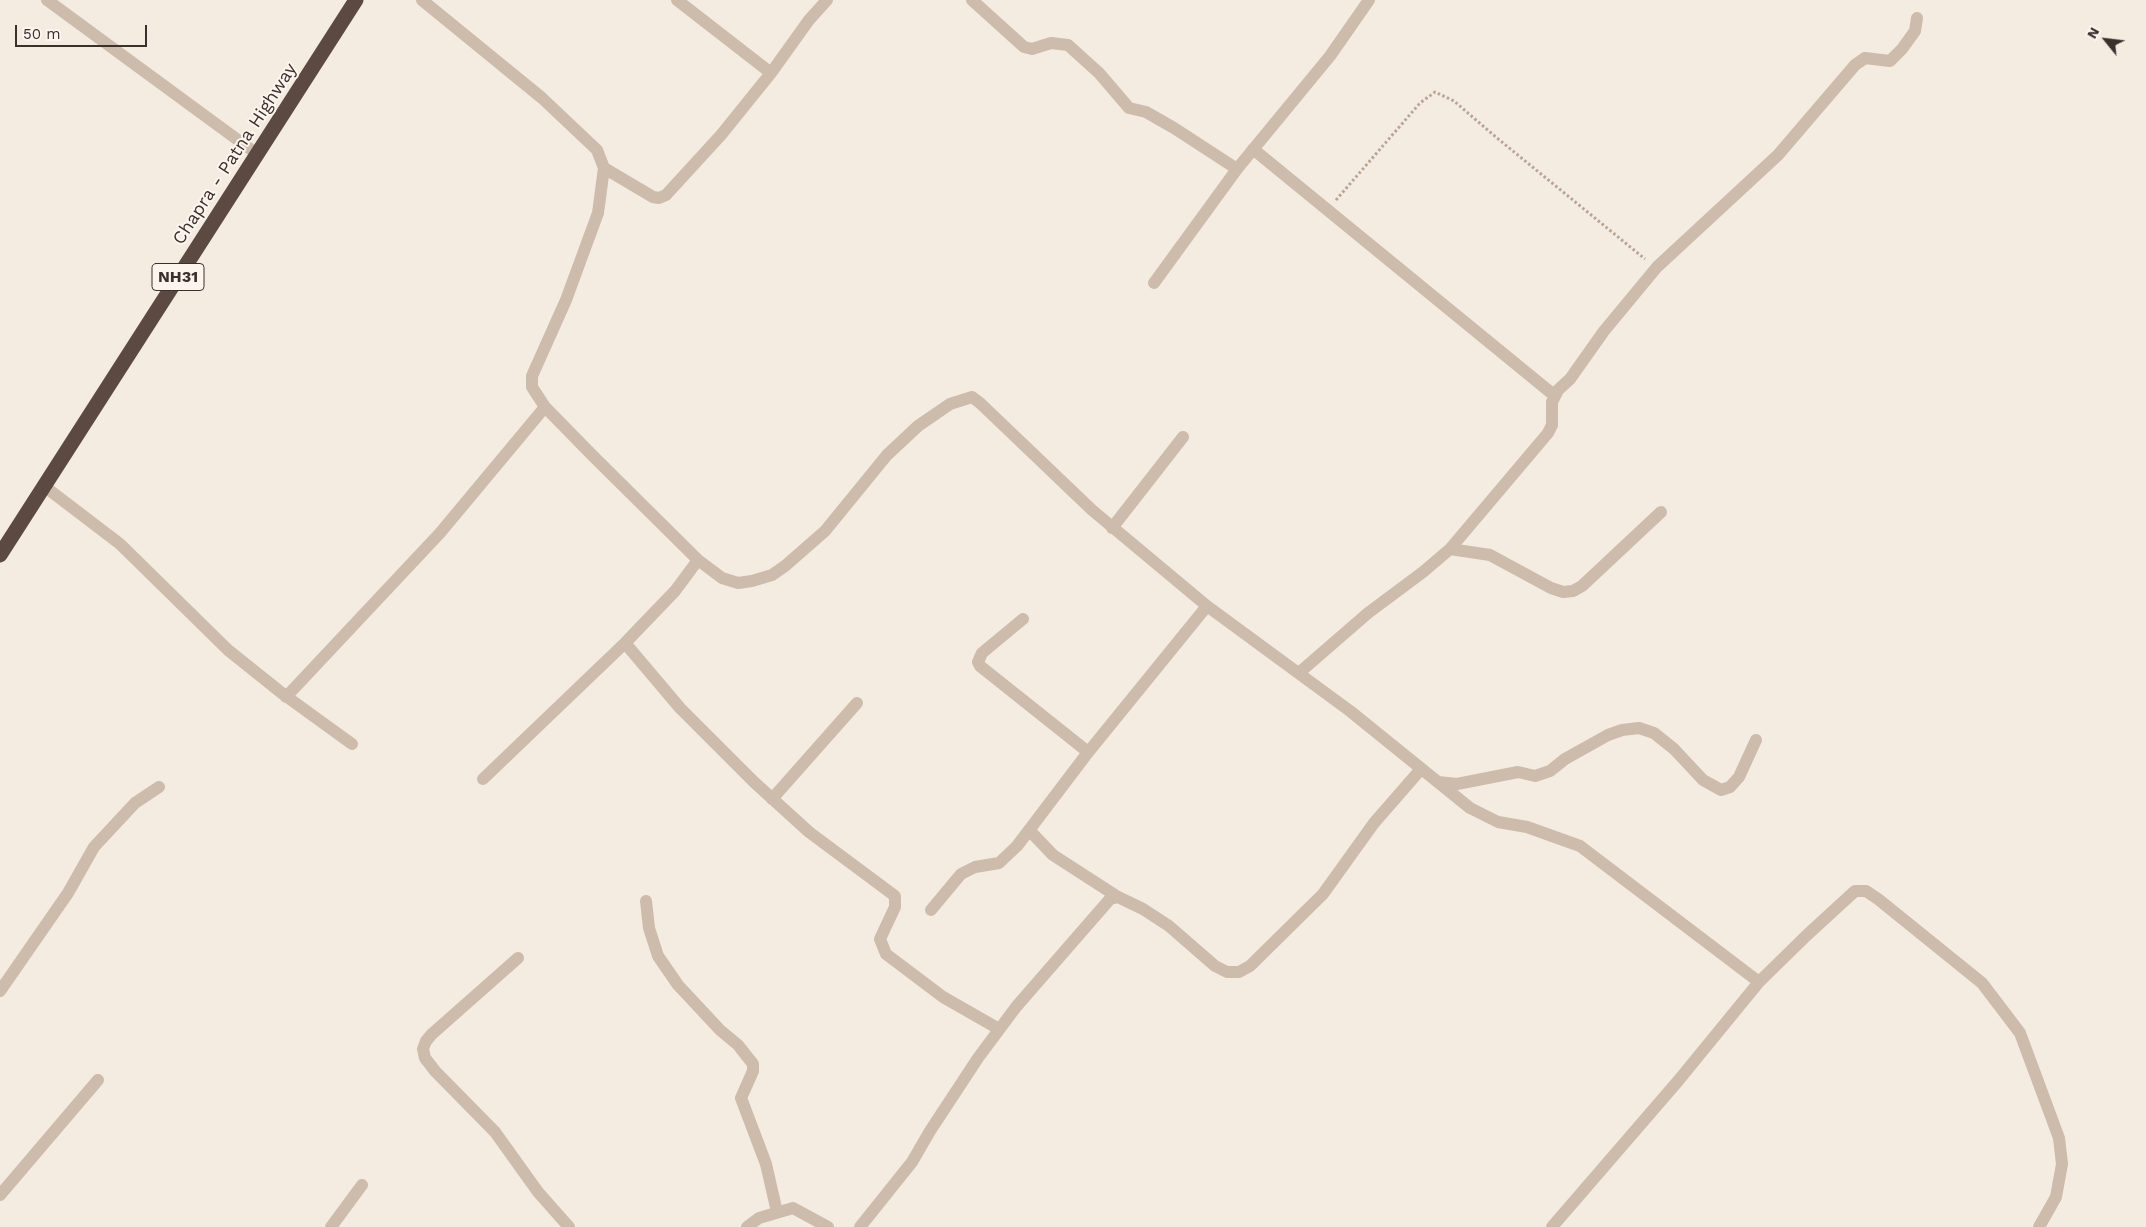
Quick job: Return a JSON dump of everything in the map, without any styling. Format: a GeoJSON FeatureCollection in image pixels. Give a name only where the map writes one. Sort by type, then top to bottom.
{"type":"FeatureCollection","features":[{"type":"Feature","properties":{"kind":"highway","name":"Chapra - Patna Highway"},"geometry":{"type":"LineString","coordinates":[[0,554],[356,0]]}},
{"type":"Feature","properties":{"kind":"street"},"geometry":{"type":"LineString","coordinates":[[47,0],[257,154]]}},
{"type":"Feature","properties":{"kind":"street"},"geometry":{"type":"LineString","coordinates":[[422,0],[574,127],[597,150],[604,168],[598,213],[582,260],[551,336],[532,376],[532,387],[545,407],[698,560],[722,578],[738,583],[752,581],[772,575],[786,566],[825,531],[887,454],[918,426],[950,404],[972,398],[980,402],[1112,528],[1207,606],[1300,672],[1436,781],[1485,817],[1498,822],[1527,826],[1580,846],[1759,982]]}},
{"type":"Feature","properties":{"kind":"street"},"geometry":{"type":"LineString","coordinates":[[677,0],[771,73]]}},
{"type":"Feature","properties":{"kind":"street"},"geometry":{"type":"LineString","coordinates":[[604,168],[652,198],[666,195],[695,166],[771,73],[809,20],[828,0]]}},
{"type":"Feature","properties":{"kind":"street"},"geometry":{"type":"LineString","coordinates":[[972,0],[1024,47],[1032,49],[1051,43],[1068,45],[1099,73],[1129,108],[1146,112],[1237,169]]}},
{"type":"Feature","properties":{"kind":"street"},"geometry":{"type":"LineString","coordinates":[[1154,283],[1237,169],[1330,56],[1368,0]]}},
{"type":"Feature","properties":{"kind":"street"},"geometry":{"type":"LineString","coordinates":[[1300,672],[1368,613],[1423,572],[1450,549],[1548,433],[1552,426],[1552,402],[1558,390],[1570,379],[1604,331],[1656,268],[1778,155],[1855,65],[1865,58],[1890,61],[1902,49],[1915,31],[1917,18]]}},
{"type":"Feature","properties":{"kind":"street"},"geometry":{"type":"LineString","coordinates":[[1253,149],[1555,396]]}},
{"type":"Feature","properties":{"kind":"street"},"geometry":{"type":"LineString","coordinates":[[286,697],[440,534],[545,407]]}},
{"type":"Feature","properties":{"kind":"street"},"geometry":{"type":"LineString","coordinates":[[1112,528],[1183,437]]}},
{"type":"Feature","properties":{"kind":"street"},"geometry":{"type":"LineString","coordinates":[[44,486],[120,544],[221,644],[286,697],[352,744]]}},
{"type":"Feature","properties":{"kind":"street"},"geometry":{"type":"LineString","coordinates":[[1450,549],[1490,555],[1551,588],[1563,592],[1573,591],[1582,586],[1661,512]]}},
{"type":"Feature","properties":{"kind":"street"},"geometry":{"type":"LineString","coordinates":[[482,779],[625,643],[675,591],[698,560]]}},
{"type":"Feature","properties":{"kind":"street"},"geometry":{"type":"LineString","coordinates":[[930,910],[960,874],[975,867],[999,863],[1006,858],[1030,831],[1088,752],[1207,606]]}},
{"type":"Feature","properties":{"kind":"street"},"geometry":{"type":"LineString","coordinates":[[1023,620],[982,653],[978,662],[980,666],[1088,752]]}},
{"type":"Feature","properties":{"kind":"street"},"geometry":{"type":"LineString","coordinates":[[625,643],[703,732],[772,799],[809,832],[895,896],[895,907],[880,939],[886,954],[942,998],[999,1029]]}},
{"type":"Feature","properties":{"kind":"street"},"geometry":{"type":"LineString","coordinates":[[772,799],[856,703]]}},
{"type":"Feature","properties":{"kind":"street"},"geometry":{"type":"LineString","coordinates":[[1436,781],[1457,784],[1518,772],[1535,776],[1550,771],[1565,759],[1608,735],[1622,730],[1639,728],[1654,734],[1674,749],[1703,780],[1721,790],[1730,787],[1739,777],[1756,740]]}},
{"type":"Feature","properties":{"kind":"street"},"geometry":{"type":"LineString","coordinates":[[1030,831],[1053,855],[1118,897],[1143,909],[1169,926],[1215,966],[1227,972],[1239,972],[1250,966],[1323,894],[1374,823],[1421,769]]}},
{"type":"Feature","properties":{"kind":"street"},"geometry":{"type":"LineString","coordinates":[[0,991],[68,892],[94,847],[136,804],[160,787]]}},
{"type":"Feature","properties":{"kind":"street"},"geometry":{"type":"LineString","coordinates":[[1552,1227],[1678,1081],[1759,982],[1807,934],[1855,891],[1866,891],[1982,983],[2020,1034],[2059,1138],[2062,1164],[2056,1197],[2039,1227]]}},
{"type":"Feature","properties":{"kind":"street"},"geometry":{"type":"LineString","coordinates":[[860,1227],[912,1162],[930,1131],[1016,1007],[1094,916],[1110,899],[1118,897]]}},
{"type":"Feature","properties":{"kind":"street"},"geometry":{"type":"LineString","coordinates":[[646,901],[649,928],[658,956],[678,985],[720,1030],[738,1044],[752,1064],[753,1071],[741,1098],[766,1164],[777,1212]]}},
{"type":"Feature","properties":{"kind":"street"},"geometry":{"type":"LineString","coordinates":[[518,958],[432,1034],[426,1040],[423,1049],[426,1058],[435,1071],[495,1132],[538,1192],[570,1227]]}},
{"type":"Feature","properties":{"kind":"street"},"geometry":{"type":"LineString","coordinates":[[0,1195],[98,1080]]}},
{"type":"Feature","properties":{"kind":"street"},"geometry":{"type":"LineString","coordinates":[[331,1227],[362,1185]]}},
{"type":"Feature","properties":{"kind":"street"},"geometry":{"type":"LineString","coordinates":[[747,1227],[759,1218],[793,1208],[828,1227]]}},
{"type":"Feature","properties":{"kind":"path"},"geometry":{"type":"LineString","coordinates":[[1327,210],[1420,103],[1435,92],[1454,101],[1656,268]]}}]}
